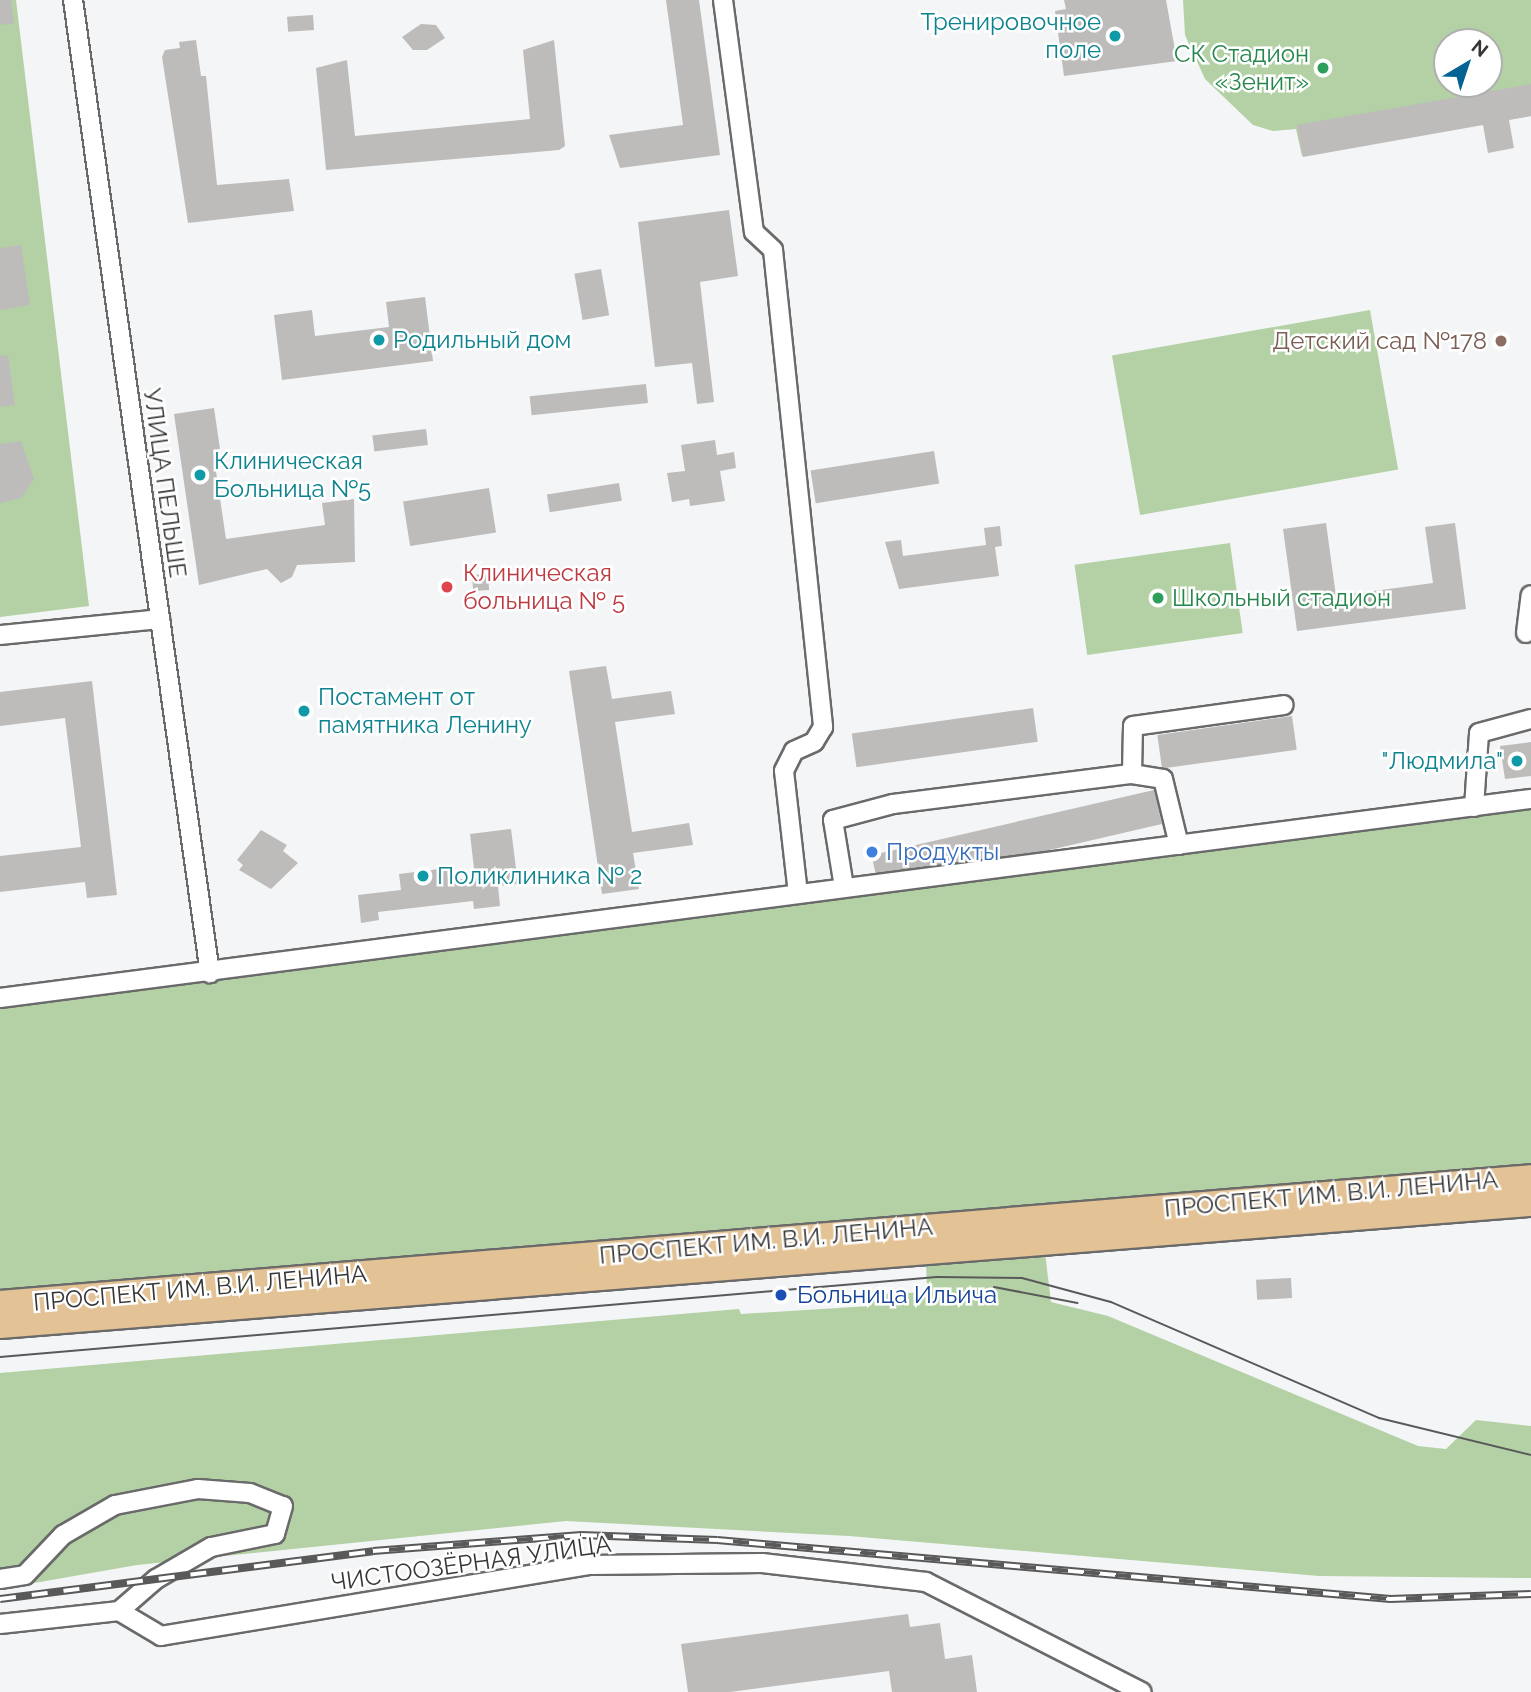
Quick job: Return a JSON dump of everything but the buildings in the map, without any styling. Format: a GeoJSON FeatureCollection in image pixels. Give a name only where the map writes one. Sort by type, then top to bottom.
{"type":"FeatureCollection","features":[{"type":"Feature","properties":{"kind":"main road","name":"ПРОСПЕКТ ИМ. В.И. ЛЕНИНА"},"geometry":{"type":"LineString","coordinates":[[0,1304],[1531,1178]]}},
{"type":"Feature","properties":{"kind":"main road","name":"ПРОСПЕКТ ИМ. В.И. ЛЕНИНА"},"geometry":{"type":"LineString","coordinates":[[0,1325],[1531,1203]]}},
{"type":"Feature","properties":{"kind":"street","name":"УЛИЦА ПЕЛЬШЕ"},"geometry":{"type":"LineString","coordinates":[[73,0],[210,973]]}},
{"type":"Feature","properties":{"kind":"street"},"geometry":{"type":"LineString","coordinates":[[723,0],[754,232],[773,250],[822,714],[823,727],[814,741],[794,751],[784,771],[798,893]]}},
{"type":"Feature","properties":{"kind":"street"},"geometry":{"type":"LineString","coordinates":[[1526,633],[1531,595]]}},
{"type":"Feature","properties":{"kind":"street"},"geometry":{"type":"LineString","coordinates":[[0,635],[160,619]]}},
{"type":"Feature","properties":{"kind":"street"},"geometry":{"type":"LineString","coordinates":[[1132,774],[1133,726],[1284,705]]}},
{"type":"Feature","properties":{"kind":"street"},"geometry":{"type":"LineString","coordinates":[[1474,807],[1479,733],[1531,719]]}},
{"type":"Feature","properties":{"kind":"street"},"geometry":{"type":"LineString","coordinates":[[844,887],[833,820],[892,804],[1132,774],[1163,779],[1179,845]]}},
{"type":"Feature","properties":{"kind":"street"},"geometry":{"type":"LineString","coordinates":[[0,998],[210,973],[798,893],[1531,799]]}},
{"type":"Feature","properties":{"kind":"street"},"geometry":{"type":"LineString","coordinates":[[0,1579],[25,1575],[63,1535],[115,1505],[198,1489],[250,1493],[283,1506],[275,1534],[211,1547],[156,1579],[119,1611],[0,1624]]}},
{"type":"Feature","properties":{"kind":"street","name":"ЧИСТООЗЁРНАЯ УЛИЦА"},"geometry":{"type":"LineString","coordinates":[[119,1611],[161,1636],[590,1565],[762,1563],[926,1582],[1142,1692]]}},
{"type":"Feature","properties":{"kind":"green space"},"geometry":{"type":"Polygon","coordinates":[[[0,0],[16,0],[89,606],[0,617],[0,0]]]}},
{"type":"Feature","properties":{"kind":"green space","name":"СК Стадион «Зенит»"},"geometry":{"type":"Polygon","coordinates":[[[1183,0],[1531,0],[1531,116],[1302,156],[1296,129],[1273,131],[1253,125],[1205,79],[1185,35],[1183,0]]]}},
{"type":"Feature","properties":{"kind":"green space"},"geometry":{"type":"Polygon","coordinates":[[[1370,310],[1398,470],[1140,515],[1112,355],[1370,310]]]}},
{"type":"Feature","properties":{"kind":"green space","name":"Школьный стадион"},"geometry":{"type":"Polygon","coordinates":[[[1230,543],[1243,633],[1087,655],[1075,565],[1230,543]]]}},
{"type":"Feature","properties":{"kind":"green space"},"geometry":{"type":"Polygon","coordinates":[[[1531,807],[1531,1164],[0,1294],[0,1004],[1531,807]]]}},
{"type":"Feature","properties":{"kind":"green space"},"geometry":{"type":"Polygon","coordinates":[[[1045,1253],[1051,1302],[1108,1316],[1418,1446],[1446,1449],[1476,1420],[1531,1426],[1531,1578],[1319,1576],[849,1536],[566,1521],[137,1565],[0,1589],[0,1373],[739,1309],[741,1314],[870,1306],[869,1295],[927,1292],[926,1260],[1045,1253]]]}},
{"type":"Feature","properties":{"kind":"tram line"},"geometry":{"type":"LineString","coordinates":[[0,1357],[937,1277],[1022,1278],[1111,1302],[1379,1418],[1531,1455]]}},
{"type":"Feature","properties":{"kind":"tram line"},"geometry":{"type":"LineString","coordinates":[[994,1287],[1077,1303]]}},
{"type":"Feature","properties":{"kind":"railway"},"geometry":{"type":"LineString","coordinates":[[0,1599],[373,1551],[581,1535],[717,1540],[1390,1599],[1531,1594]]}},
{"type":"Feature","properties":{"kind":"place","name":"Тренировочное поле"},"geometry":{"type":"Point","coordinates":[1115,36]}},
{"type":"Feature","properties":{"kind":"place","name":"СК Стадион «Зенит»"},"geometry":{"type":"Point","coordinates":[1323,68]}},
{"type":"Feature","properties":{"kind":"place","name":"Родильный дом"},"geometry":{"type":"Point","coordinates":[379,340]}},
{"type":"Feature","properties":{"kind":"place","name":"Детский сад №178"},"geometry":{"type":"Point","coordinates":[1501,341]}},
{"type":"Feature","properties":{"kind":"place","name":"Клиническая Больница №5"},"geometry":{"type":"Point","coordinates":[200,475]}},
{"type":"Feature","properties":{"kind":"place","name":"Клиническая больница № 5"},"geometry":{"type":"Point","coordinates":[447,587]}},
{"type":"Feature","properties":{"kind":"place","name":"Школьный стадион"},"geometry":{"type":"Point","coordinates":[1158,598]}},
{"type":"Feature","properties":{"kind":"place","name":"Постамент от памятника Ленину"},"geometry":{"type":"Point","coordinates":[304,711]}},
{"type":"Feature","properties":{"kind":"place","name":"\"Людмила\""},"geometry":{"type":"Point","coordinates":[1517,761]}},
{"type":"Feature","properties":{"kind":"place","name":"Продукты"},"geometry":{"type":"Point","coordinates":[872,852]}},
{"type":"Feature","properties":{"kind":"place","name":"Поликлиника № 2"},"geometry":{"type":"Point","coordinates":[423,876]}},
{"type":"Feature","properties":{"kind":"place","name":"Больница Ильича"},"geometry":{"type":"Point","coordinates":[781,1295]}}]}
